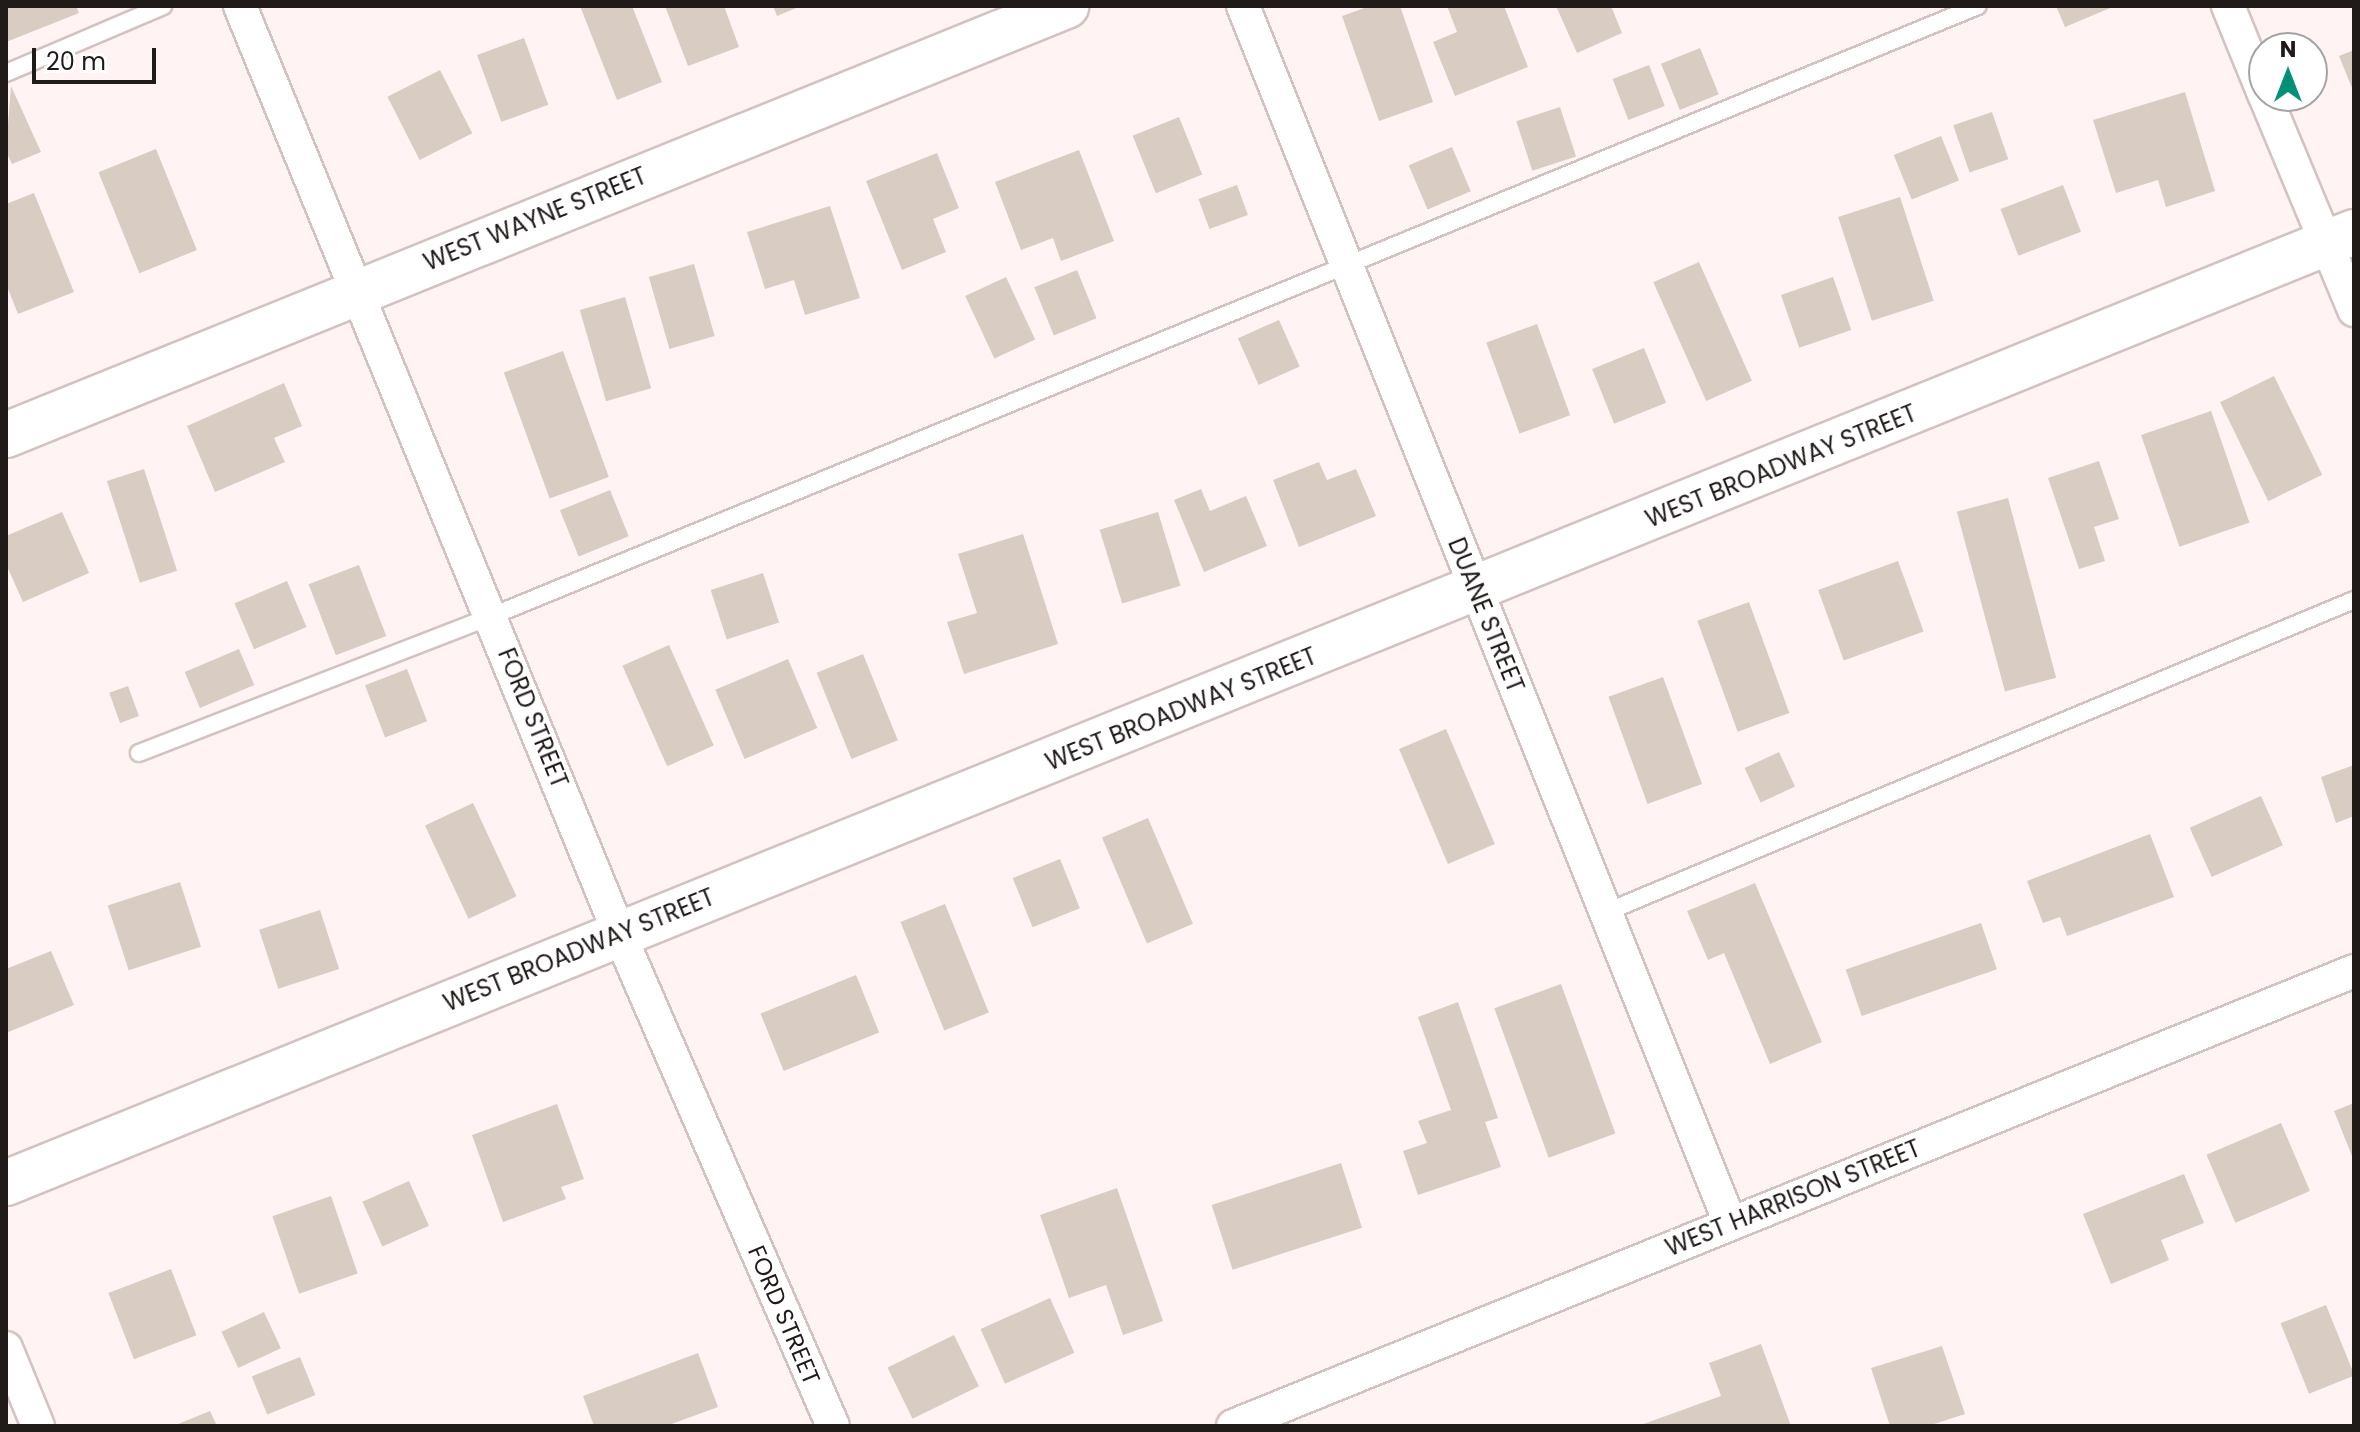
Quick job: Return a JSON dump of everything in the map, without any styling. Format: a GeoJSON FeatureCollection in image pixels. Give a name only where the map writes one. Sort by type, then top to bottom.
{"type":"FeatureCollection","features":[{"type":"Feature","properties":{"kind":"street","name":"FORD STREET"},"geometry":{"type":"LineString","coordinates":[[240,6],[492,616],[619,933],[833,1426]]}},
{"type":"Feature","properties":{"kind":"street","name":"WEST WAYNE STREET"},"geometry":{"type":"LineString","coordinates":[[6,435],[1066,6]]}},
{"type":"Feature","properties":{"kind":"street","name":"DUANE STREET"},"geometry":{"type":"LineString","coordinates":[[1243,6],[1475,592],[1609,911],[1730,1223]]}},
{"type":"Feature","properties":{"kind":"street"},"geometry":{"type":"LineString","coordinates":[[2228,6],[2248,55]]}},
{"type":"Feature","properties":{"kind":"street"},"geometry":{"type":"LineString","coordinates":[[2273,112],[2339,238],[2354,310]]}},
{"type":"Feature","properties":{"kind":"street","name":"WEST BROADWAY STREET"},"geometry":{"type":"LineString","coordinates":[[6,1183],[619,933],[1475,592],[2339,238]]}},
{"type":"Feature","properties":{"kind":"street","name":"WEST HARRISON STREET"},"geometry":{"type":"LineString","coordinates":[[1233,1426],[2354,971]]}},
{"type":"Feature","properties":{"kind":"street"},"geometry":{"type":"LineString","coordinates":[[6,1348],[38,1426]]}},
{"type":"Feature","properties":{"kind":"lane"},"geometry":{"type":"LineString","coordinates":[[6,73],[163,6]]}},
{"type":"Feature","properties":{"kind":"lane"},"geometry":{"type":"LineString","coordinates":[[139,753],[492,616],[1978,6]]}},
{"type":"Feature","properties":{"kind":"lane"},"geometry":{"type":"LineString","coordinates":[[1609,911],[2354,600]]}},
{"type":"Feature","properties":{"kind":"building"},"geometry":{"type":"Polygon","coordinates":[[[6,6],[76,6],[79,13],[6,42],[6,6]]]}},
{"type":"Feature","properties":{"kind":"building"},"geometry":{"type":"Polygon","coordinates":[[[580,6],[632,6],[662,82],[617,100],[580,6]]]}},
{"type":"Feature","properties":{"kind":"building"},"geometry":{"type":"Polygon","coordinates":[[[665,6],[724,6],[739,47],[688,66],[665,6]]]}},
{"type":"Feature","properties":{"kind":"building"},"geometry":{"type":"Polygon","coordinates":[[[773,6],[801,6],[777,16],[773,6]]]}},
{"type":"Feature","properties":{"kind":"building"},"geometry":{"type":"Polygon","coordinates":[[[1370,6],[1400,6],[1433,102],[1379,121],[1342,16],[1370,6]]]}},
{"type":"Feature","properties":{"kind":"building"},"geometry":{"type":"Polygon","coordinates":[[[1447,6],[1504,6],[1528,67],[1455,96],[1433,42],[1457,32],[1447,6]]]}},
{"type":"Feature","properties":{"kind":"building"},"geometry":{"type":"Polygon","coordinates":[[[1556,6],[1611,6],[1622,33],[1577,53],[1556,6]]]}},
{"type":"Feature","properties":{"kind":"building"},"geometry":{"type":"Polygon","coordinates":[[[2056,6],[2115,6],[2065,27],[2056,6]]]}},
{"type":"Feature","properties":{"kind":"building"},"geometry":{"type":"Polygon","coordinates":[[[524,38],[548,105],[501,122],[477,55],[524,38]]]}},
{"type":"Feature","properties":{"kind":"building"},"geometry":{"type":"Polygon","coordinates":[[[1700,48],[1719,94],[1680,110],[1661,64],[1700,48]]]}},
{"type":"Feature","properties":{"kind":"building"},"geometry":{"type":"Polygon","coordinates":[[[2354,50],[2354,93],[2339,56],[2354,50]]]}},
{"type":"Feature","properties":{"kind":"building"},"geometry":{"type":"Polygon","coordinates":[[[1649,65],[1665,106],[1628,120],[1613,79],[1649,65]]]}},
{"type":"Feature","properties":{"kind":"building"},"geometry":{"type":"Polygon","coordinates":[[[440,70],[472,133],[420,160],[387,97],[440,70]]]}},
{"type":"Feature","properties":{"kind":"building"},"geometry":{"type":"Polygon","coordinates":[[[11,86],[41,152],[12,164],[6,151],[11,86]]]}},
{"type":"Feature","properties":{"kind":"building"},"geometry":{"type":"Polygon","coordinates":[[[2185,92],[2215,191],[2166,207],[2158,180],[2116,193],[2093,120],[2185,92]]]}},
{"type":"Feature","properties":{"kind":"building"},"geometry":{"type":"Polygon","coordinates":[[[1560,107],[1576,156],[1532,171],[1516,121],[1560,107]]]}},
{"type":"Feature","properties":{"kind":"building"},"geometry":{"type":"Polygon","coordinates":[[[1992,112],[2008,159],[1970,173],[1953,125],[1992,112]]]}},
{"type":"Feature","properties":{"kind":"building"},"geometry":{"type":"Polygon","coordinates":[[[1179,117],[1202,174],[1156,193],[1133,136],[1179,117]]]}},
{"type":"Feature","properties":{"kind":"building"},"geometry":{"type":"Polygon","coordinates":[[[1941,136],[1959,181],[1912,200],[1894,155],[1941,136]]]}},
{"type":"Feature","properties":{"kind":"building"},"geometry":{"type":"Polygon","coordinates":[[[1452,147],[1471,191],[1427,210],[1409,165],[1452,147]]]}},
{"type":"Feature","properties":{"kind":"building"},"geometry":{"type":"Polygon","coordinates":[[[156,149],[197,250],[139,273],[99,172],[156,149]]]}},
{"type":"Feature","properties":{"kind":"building"},"geometry":{"type":"Polygon","coordinates":[[[1079,150],[1114,241],[1061,261],[1053,238],[1021,250],[995,182],[1079,150]]]}},
{"type":"Feature","properties":{"kind":"building"},"geometry":{"type":"Polygon","coordinates":[[[937,153],[959,208],[933,219],[946,252],[902,270],[866,181],[937,153]]]}},
{"type":"Feature","properties":{"kind":"building"},"geometry":{"type":"Polygon","coordinates":[[[1237,185],[1248,215],[1209,229],[1198,199],[1237,185]]]}},
{"type":"Feature","properties":{"kind":"building"},"geometry":{"type":"Polygon","coordinates":[[[2063,185],[2081,232],[2018,256],[2000,209],[2063,185]]]}},
{"type":"Feature","properties":{"kind":"building"},"geometry":{"type":"Polygon","coordinates":[[[34,193],[74,292],[18,314],[6,284],[6,204],[34,193]]]}},
{"type":"Feature","properties":{"kind":"building"},"geometry":{"type":"Polygon","coordinates":[[[1900,197],[1934,301],[1872,321],[1838,217],[1900,197]]]}},
{"type":"Feature","properties":{"kind":"building"},"geometry":{"type":"Polygon","coordinates":[[[830,206],[860,298],[805,315],[794,280],[765,289],[747,232],[830,206]]]}},
{"type":"Feature","properties":{"kind":"building"},"geometry":{"type":"Polygon","coordinates":[[[1699,262],[1752,381],[1706,401],[1653,282],[1699,262]]]}},
{"type":"Feature","properties":{"kind":"building"},"geometry":{"type":"Polygon","coordinates":[[[694,264],[715,336],[669,349],[649,277],[694,264]]]}},
{"type":"Feature","properties":{"kind":"building"},"geometry":{"type":"Polygon","coordinates":[[[1077,270],[1096,318],[1054,335],[1034,287],[1077,270]]]}},
{"type":"Feature","properties":{"kind":"building"},"geometry":{"type":"Polygon","coordinates":[[[1006,277],[1035,340],[994,359],[965,296],[1006,277]]]}},
{"type":"Feature","properties":{"kind":"building"},"geometry":{"type":"Polygon","coordinates":[[[1833,277],[1851,330],[1799,348],[1781,295],[1833,277]]]}},
{"type":"Feature","properties":{"kind":"building"},"geometry":{"type":"Polygon","coordinates":[[[625,297],[651,388],[606,401],[580,310],[625,297]]]}},
{"type":"Feature","properties":{"kind":"building"},"geometry":{"type":"Polygon","coordinates":[[[1279,320],[1300,367],[1259,385],[1238,338],[1279,320]]]}},
{"type":"Feature","properties":{"kind":"building"},"geometry":{"type":"Polygon","coordinates":[[[1537,324],[1570,415],[1519,434],[1486,342],[1537,324]]]}},
{"type":"Feature","properties":{"kind":"building"},"geometry":{"type":"Polygon","coordinates":[[[1644,348],[1666,403],[1614,424],[1592,369],[1644,348]]]}},
{"type":"Feature","properties":{"kind":"building"},"geometry":{"type":"Polygon","coordinates":[[[563,351],[609,477],[550,498],[504,373],[563,351]]]}},
{"type":"Feature","properties":{"kind":"building"},"geometry":{"type":"Polygon","coordinates":[[[2274,376],[2322,475],[2268,501],[2220,402],[2274,376]]]}},
{"type":"Feature","properties":{"kind":"building"},"geometry":{"type":"Polygon","coordinates":[[[284,383],[302,426],[274,438],[285,462],[215,492],[187,426],[284,383]]]}},
{"type":"Feature","properties":{"kind":"building"},"geometry":{"type":"Polygon","coordinates":[[[2211,411],[2249,523],[2179,547],[2141,435],[2211,411]]]}},
{"type":"Feature","properties":{"kind":"building"},"geometry":{"type":"Polygon","coordinates":[[[2099,461],[2119,519],[2094,527],[2105,561],[2079,569],[2048,478],[2099,461]]]}},
{"type":"Feature","properties":{"kind":"building"},"geometry":{"type":"Polygon","coordinates":[[[1319,462],[1327,480],[1356,469],[1376,516],[1299,547],[1273,480],[1319,462]]]}},
{"type":"Feature","properties":{"kind":"building"},"geometry":{"type":"Polygon","coordinates":[[[144,469],[177,571],[140,583],[107,481],[144,469]]]}},
{"type":"Feature","properties":{"kind":"building"},"geometry":{"type":"Polygon","coordinates":[[[1201,489],[1210,511],[1246,496],[1267,546],[1204,572],[1174,500],[1201,489]]]}},
{"type":"Feature","properties":{"kind":"building"},"geometry":{"type":"Polygon","coordinates":[[[610,490],[629,536],[579,557],[560,510],[610,490]]]}},
{"type":"Feature","properties":{"kind":"building"},"geometry":{"type":"Polygon","coordinates":[[[2008,498],[2056,678],[2005,691],[1957,512],[2008,498]]]}},
{"type":"Feature","properties":{"kind":"building"},"geometry":{"type":"Polygon","coordinates":[[[62,512],[89,573],[23,602],[6,564],[6,536],[62,512]]]}},
{"type":"Feature","properties":{"kind":"building"},"geometry":{"type":"Polygon","coordinates":[[[1158,512],[1181,586],[1122,603],[1100,530],[1158,512]]]}},
{"type":"Feature","properties":{"kind":"building"},"geometry":{"type":"Polygon","coordinates":[[[1023,534],[1058,644],[964,674],[947,622],[977,613],[958,554],[1023,534]]]}},
{"type":"Feature","properties":{"kind":"building"},"geometry":{"type":"Polygon","coordinates":[[[1898,561],[1924,631],[1844,661],[1818,590],[1898,561]]]}},
{"type":"Feature","properties":{"kind":"building"},"geometry":{"type":"Polygon","coordinates":[[[359,565],[386,636],[336,655],[309,584],[359,565]]]}},
{"type":"Feature","properties":{"kind":"building"},"geometry":{"type":"Polygon","coordinates":[[[763,573],[779,622],[727,639],[711,590],[763,573]]]}},
{"type":"Feature","properties":{"kind":"building"},"geometry":{"type":"Polygon","coordinates":[[[287,581],[307,627],[254,649],[235,603],[287,581]]]}},
{"type":"Feature","properties":{"kind":"building"},"geometry":{"type":"Polygon","coordinates":[[[1749,602],[1789,713],[1738,732],[1697,621],[1749,602]]]}},
{"type":"Feature","properties":{"kind":"building"},"geometry":{"type":"Polygon","coordinates":[[[669,645],[714,745],[667,766],[622,666],[669,645]]]}},
{"type":"Feature","properties":{"kind":"building"},"geometry":{"type":"Polygon","coordinates":[[[239,649],[254,685],[200,708],[185,672],[239,649]]]}},
{"type":"Feature","properties":{"kind":"building"},"geometry":{"type":"Polygon","coordinates":[[[863,654],[898,740],[851,759],[817,673],[863,654]]]}},
{"type":"Feature","properties":{"kind":"building"},"geometry":{"type":"Polygon","coordinates":[[[788,659],[817,728],[745,759],[715,690],[788,659]]]}},
{"type":"Feature","properties":{"kind":"building"},"geometry":{"type":"Polygon","coordinates":[[[407,669],[427,721],[385,737],[365,685],[407,669]]]}},
{"type":"Feature","properties":{"kind":"building"},"geometry":{"type":"Polygon","coordinates":[[[1663,677],[1702,784],[1647,804],[1608,697],[1663,677]]]}},
{"type":"Feature","properties":{"kind":"building"},"geometry":{"type":"Polygon","coordinates":[[[128,686],[139,716],[120,723],[109,693],[128,686]]]}},
{"type":"Feature","properties":{"kind":"building"},"geometry":{"type":"Polygon","coordinates":[[[1446,729],[1495,844],[1448,864],[1399,749],[1446,729]]]}},
{"type":"Feature","properties":{"kind":"building"},"geometry":{"type":"Polygon","coordinates":[[[1779,752],[1795,786],[1761,802],[1745,768],[1779,752]]]}},
{"type":"Feature","properties":{"kind":"building"},"geometry":{"type":"Polygon","coordinates":[[[2354,765],[2354,816],[2336,823],[2321,777],[2354,765]]]}},
{"type":"Feature","properties":{"kind":"building"},"geometry":{"type":"Polygon","coordinates":[[[2261,796],[2283,845],[2212,877],[2190,828],[2261,796]]]}},
{"type":"Feature","properties":{"kind":"building"},"geometry":{"type":"Polygon","coordinates":[[[473,803],[517,896],[468,919],[425,825],[473,803]]]}},
{"type":"Feature","properties":{"kind":"building"},"geometry":{"type":"Polygon","coordinates":[[[1148,818],[1193,924],[1147,943],[1102,838],[1148,818]]]}},
{"type":"Feature","properties":{"kind":"building"},"geometry":{"type":"Polygon","coordinates":[[[2150,834],[2174,897],[2067,936],[2060,917],[2043,923],[2027,881],[2150,834]]]}},
{"type":"Feature","properties":{"kind":"building"},"geometry":{"type":"Polygon","coordinates":[[[1060,859],[1080,908],[1033,927],[1013,878],[1060,859]]]}},
{"type":"Feature","properties":{"kind":"building"},"geometry":{"type":"Polygon","coordinates":[[[180,882],[201,947],[129,970],[108,905],[180,882]]]}},
{"type":"Feature","properties":{"kind":"building"},"geometry":{"type":"Polygon","coordinates":[[[1755,883],[1822,1042],[1770,1064],[1724,953],[1708,960],[1687,911],[1755,883]]]}},
{"type":"Feature","properties":{"kind":"building"},"geometry":{"type":"Polygon","coordinates":[[[945,904],[989,1012],[944,1030],[900,922],[945,904]]]}},
{"type":"Feature","properties":{"kind":"building"},"geometry":{"type":"Polygon","coordinates":[[[320,910],[339,969],[278,989],[259,930],[320,910]]]}},
{"type":"Feature","properties":{"kind":"building"},"geometry":{"type":"Polygon","coordinates":[[[1981,923],[1997,969],[1862,1016],[1846,970],[1981,923]]]}},
{"type":"Feature","properties":{"kind":"building"},"geometry":{"type":"Polygon","coordinates":[[[51,951],[74,1005],[6,1033],[6,969],[51,951]]]}},
{"type":"Feature","properties":{"kind":"building"},"geometry":{"type":"Polygon","coordinates":[[[856,975],[879,1032],[784,1071],[761,1014],[856,975]]]}},
{"type":"Feature","properties":{"kind":"building"},"geometry":{"type":"Polygon","coordinates":[[[1561,984],[1615,1133],[1549,1158],[1494,1008],[1561,984]]]}},
{"type":"Feature","properties":{"kind":"building"},"geometry":{"type":"Polygon","coordinates":[[[1458,1002],[1498,1118],[1485,1122],[1501,1167],[1418,1195],[1403,1151],[1427,1143],[1418,1121],[1451,1110],[1418,1017],[1458,1002]]]}},
{"type":"Feature","properties":{"kind":"building"},"geometry":{"type":"Polygon","coordinates":[[[2354,1103],[2354,1161],[2334,1111],[2354,1103]]]}},
{"type":"Feature","properties":{"kind":"building"},"geometry":{"type":"Polygon","coordinates":[[[557,1104],[584,1179],[561,1187],[566,1199],[503,1222],[472,1135],[557,1104]]]}},
{"type":"Feature","properties":{"kind":"building"},"geometry":{"type":"Polygon","coordinates":[[[2281,1123],[2310,1191],[2235,1223],[2206,1155],[2281,1123]]]}},
{"type":"Feature","properties":{"kind":"building"},"geometry":{"type":"Polygon","coordinates":[[[1341,1163],[1362,1228],[1233,1270],[1212,1205],[1341,1163]]]}},
{"type":"Feature","properties":{"kind":"building"},"geometry":{"type":"Polygon","coordinates":[[[2184,1174],[2204,1223],[2161,1240],[2169,1260],[2111,1284],[2083,1214],[2184,1174]]]}},
{"type":"Feature","properties":{"kind":"building"},"geometry":{"type":"Polygon","coordinates":[[[409,1181],[429,1226],[382,1247],[362,1202],[409,1181]]]}},
{"type":"Feature","properties":{"kind":"building"},"geometry":{"type":"Polygon","coordinates":[[[1117,1188],[1163,1321],[1123,1335],[1106,1285],[1069,1298],[1040,1215],[1117,1188]]]}},
{"type":"Feature","properties":{"kind":"building"},"geometry":{"type":"Polygon","coordinates":[[[331,1196],[358,1274],[299,1294],[272,1216],[331,1196]]]}},
{"type":"Feature","properties":{"kind":"building"},"geometry":{"type":"Polygon","coordinates":[[[171,1269],[196,1335],[134,1359],[108,1293],[171,1269]]]}},
{"type":"Feature","properties":{"kind":"building"},"geometry":{"type":"Polygon","coordinates":[[[1050,1298],[1074,1353],[1005,1384],[981,1329],[1050,1298]]]}},
{"type":"Feature","properties":{"kind":"building"},"geometry":{"type":"Polygon","coordinates":[[[2326,1305],[2354,1376],[2309,1394],[2281,1323],[2326,1305]]]}},
{"type":"Feature","properties":{"kind":"building"},"geometry":{"type":"Polygon","coordinates":[[[264,1312],[281,1348],[238,1368],[221,1332],[264,1312]]]}},
{"type":"Feature","properties":{"kind":"building"},"geometry":{"type":"Polygon","coordinates":[[[954,1335],[979,1386],[912,1419],[887,1367],[954,1335]]]}},
{"type":"Feature","properties":{"kind":"building"},"geometry":{"type":"Polygon","coordinates":[[[1761,1344],[1791,1426],[1638,1426],[1721,1396],[1709,1363],[1761,1344]]]}},
{"type":"Feature","properties":{"kind":"building"},"geometry":{"type":"Polygon","coordinates":[[[1942,1346],[1965,1414],[1928,1426],[1890,1426],[1871,1368],[1942,1346]]]}},
{"type":"Feature","properties":{"kind":"building"},"geometry":{"type":"Polygon","coordinates":[[[698,1353],[718,1407],[666,1426],[594,1426],[583,1396],[698,1353]]]}},
{"type":"Feature","properties":{"kind":"building"},"geometry":{"type":"Polygon","coordinates":[[[300,1357],[315,1395],[267,1414],[252,1376],[300,1357]]]}},
{"type":"Feature","properties":{"kind":"building"},"geometry":{"type":"Polygon","coordinates":[[[210,1411],[217,1426],[173,1426],[210,1411]]]}}]}
